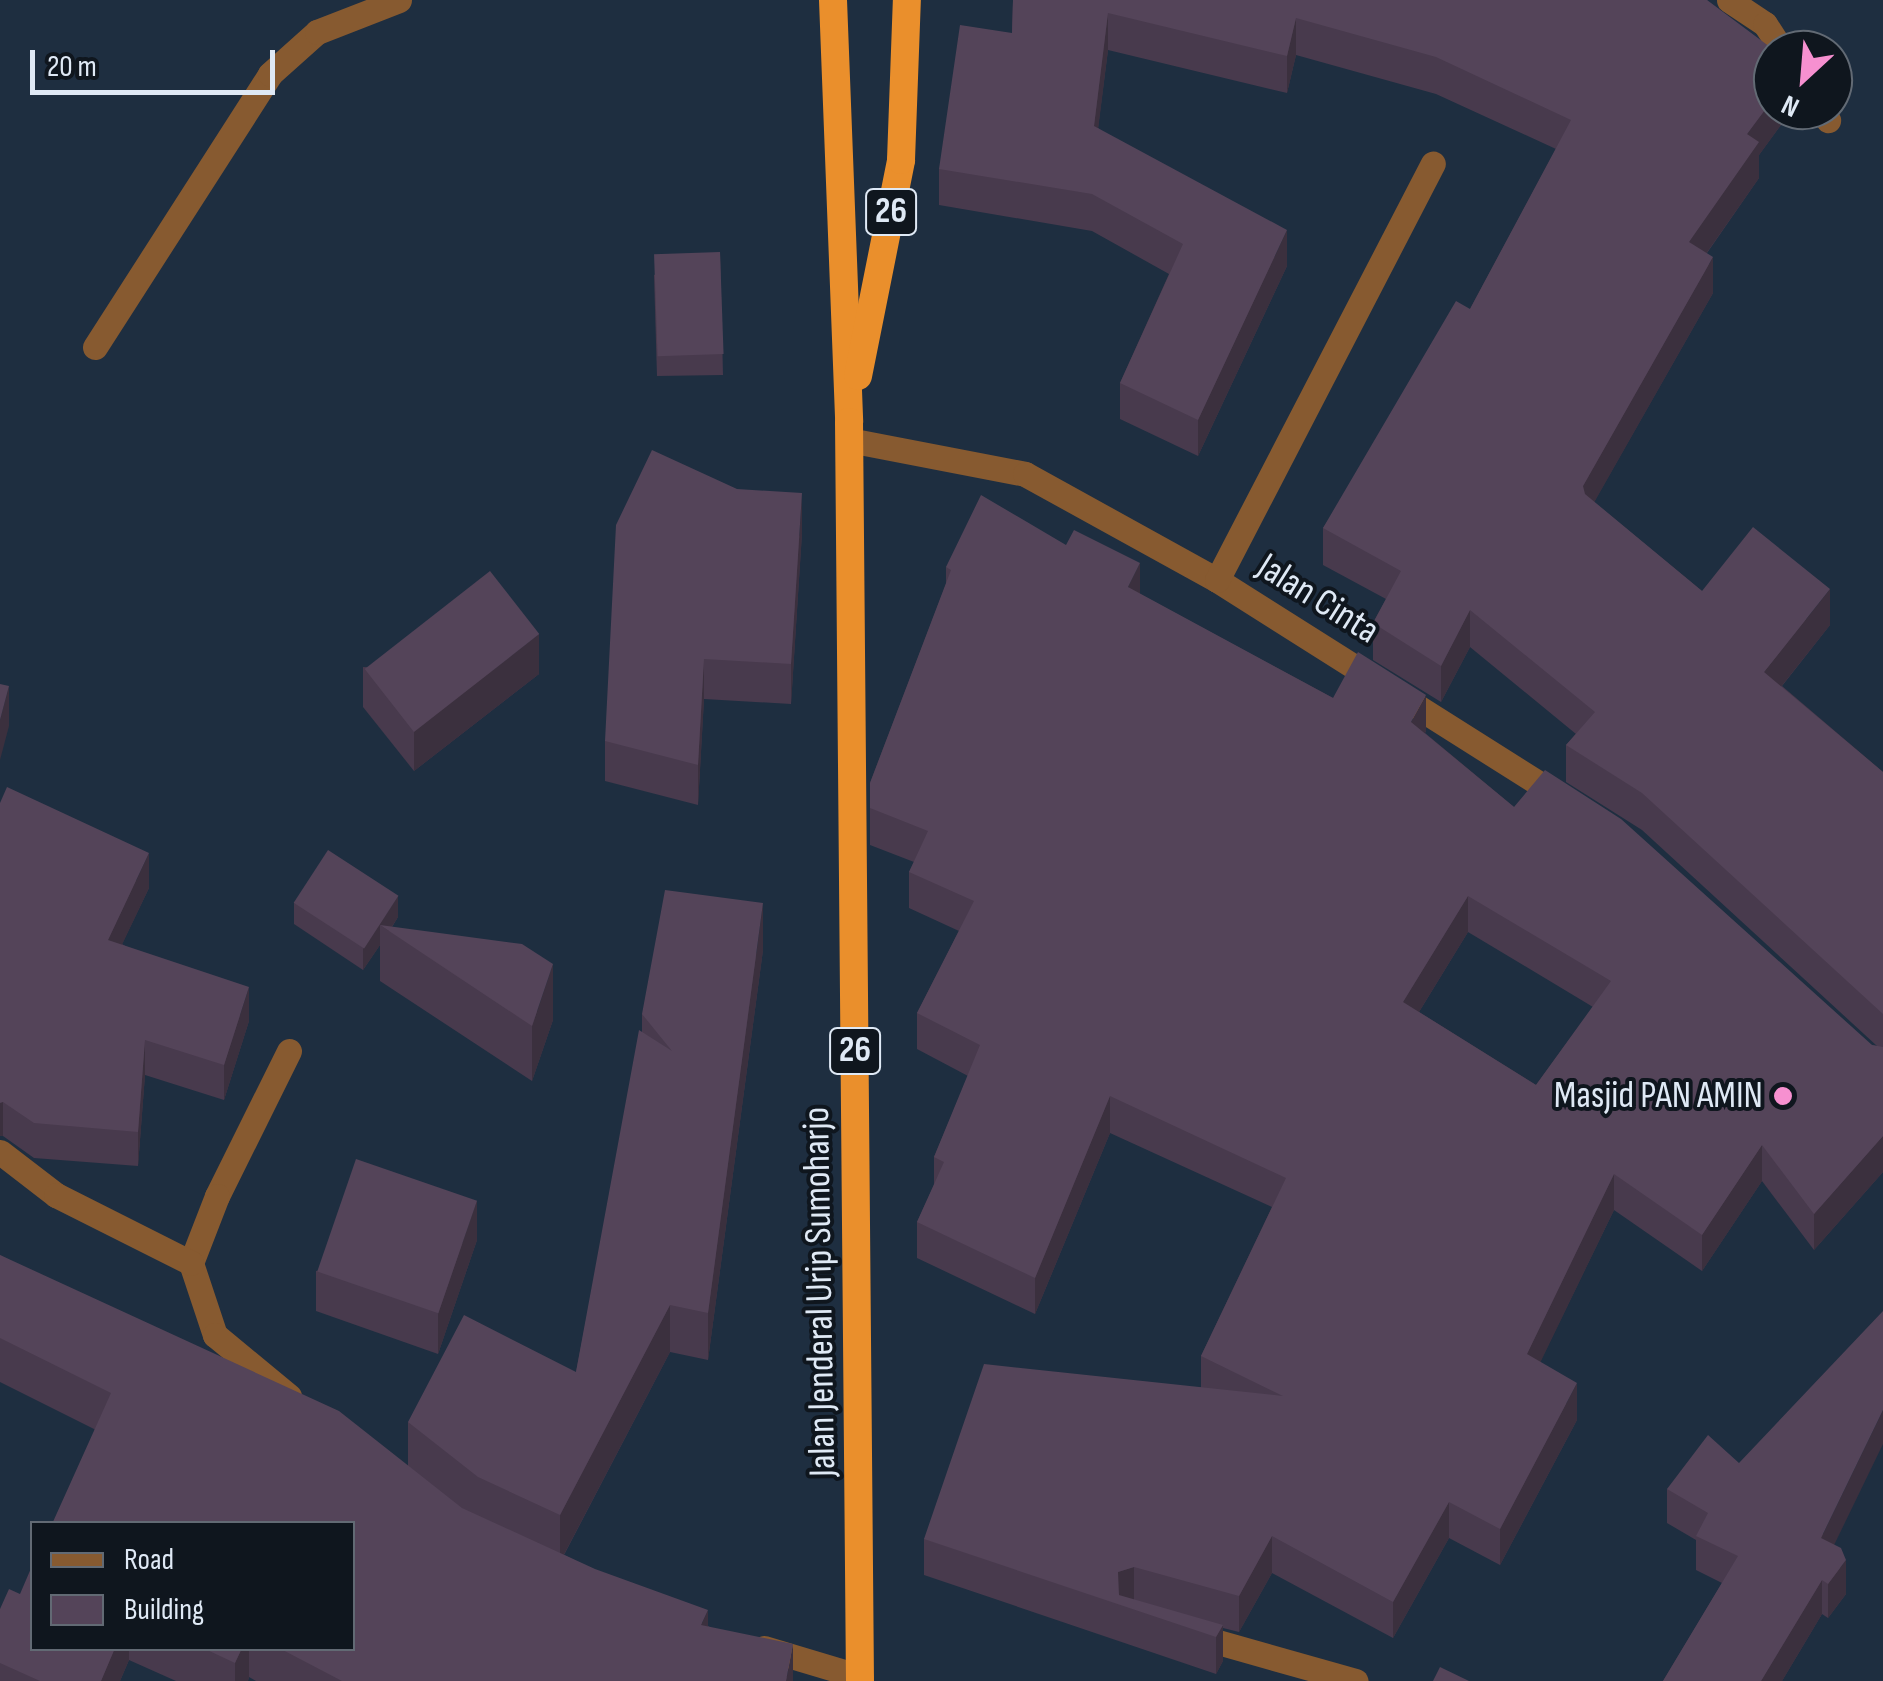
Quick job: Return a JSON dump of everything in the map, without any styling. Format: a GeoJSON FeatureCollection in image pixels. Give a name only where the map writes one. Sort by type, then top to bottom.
{"type":"FeatureCollection","features":[{"type":"Feature","properties":{"kind":"highway","name":"Jalan Jenderal Urip Sumoharjo"},"geometry":{"type":"LineString","coordinates":[[834,0],[849,431],[860,1679]]}},
{"type":"Feature","properties":{"kind":"highway","name":"Jalan Jenderal Urip Sumoharjo"},"geometry":{"type":"LineString","coordinates":[[849,431],[901,160],[906,0]]}},
{"type":"Feature","properties":{"kind":"street"},"geometry":{"type":"LineString","coordinates":[[94,346],[270,74],[317,32],[400,0]]}},
{"type":"Feature","properties":{"kind":"street"},"geometry":{"type":"LineString","coordinates":[[1729,0],[1769,30]]}},
{"type":"Feature","properties":{"kind":"street"},"geometry":{"type":"LineString","coordinates":[[1216,580],[1433,164]]}},
{"type":"Feature","properties":{"kind":"street","name":"Jalan Cinta"},"geometry":{"type":"LineString","coordinates":[[849,431],[1025,474],[1216,580],[1581,810]]}},
{"type":"Feature","properties":{"kind":"street"},"geometry":{"type":"LineString","coordinates":[[289,1051],[217,1196],[191,1264],[215,1336],[303,1407]]}},
{"type":"Feature","properties":{"kind":"street"},"geometry":{"type":"LineString","coordinates":[[0,1152],[56,1194],[191,1264]]}},
{"type":"Feature","properties":{"kind":"street"},"geometry":{"type":"LineString","coordinates":[[1167,1628],[1356,1681]]}},
{"type":"Feature","properties":{"kind":"street"},"geometry":{"type":"LineString","coordinates":[[731,1638],[860,1679]]}},
{"type":"Feature","properties":{"kind":"building"},"geometry":{"type":"Polygon","coordinates":[[[1013,0],[1707,0],[1753,34],[1753,126],[1747,134],[1759,142],[1689,242],[1713,257],[1583,486],[1585,494],[1702,591],[1753,527],[1830,589],[1764,672],[1883,772],[1883,1014],[1642,793],[1566,745],[1595,712],[1470,610],[1441,666],[1373,623],[1401,571],[1323,528],[1456,301],[1470,309],[1571,120],[1436,57],[1296,18],[1287,56],[1108,13],[1094,126],[1287,230],[1198,420],[1120,383],[1183,244],[1092,194],[939,169],[960,25],[1012,33],[1013,0]]]}},
{"type":"Feature","properties":{"kind":"building"},"geometry":{"type":"Polygon","coordinates":[[[720,252],[724,354],[658,356],[654,254],[720,252]]]}},
{"type":"Feature","properties":{"kind":"building"},"geometry":{"type":"Polygon","coordinates":[[[652,450],[737,489],[802,493],[791,664],[704,659],[698,765],[605,741],[616,525],[652,450]]]}},
{"type":"Feature","properties":{"kind":"building"},"geometry":{"type":"Polygon","coordinates":[[[981,495],[1066,545],[1074,530],[1140,563],[1128,587],[1333,698],[1358,652],[1426,695],[1411,722],[1514,807],[1545,770],[1621,819],[1872,1045],[1883,1047],[1883,1136],[1814,1214],[1762,1145],[1702,1235],[1614,1174],[1527,1354],[1577,1383],[1500,1529],[1449,1502],[1393,1602],[1272,1536],[1239,1596],[1134,1567],[1118,1572],[1119,1595],[1223,1625],[1216,1637],[924,1539],[984,1364],[1283,1396],[1201,1356],[1286,1178],[1110,1096],[1035,1278],[917,1222],[944,1162],[934,1157],[980,1045],[917,1013],[974,901],[909,872],[928,831],[870,808],[870,783],[951,570],[946,567],[981,495]],[[1468,896],[1403,1002],[1536,1085],[1611,981],[1468,896]]]}},
{"type":"Feature","properties":{"kind":"building"},"geometry":{"type":"Polygon","coordinates":[[[490,571],[539,634],[414,732],[365,669],[490,571]]]}},
{"type":"Feature","properties":{"kind":"building"},"geometry":{"type":"Polygon","coordinates":[[[0,684],[9,686],[0,720],[0,684]]]}},
{"type":"Feature","properties":{"kind":"building"},"geometry":{"type":"Polygon","coordinates":[[[7,787],[149,853],[108,940],[249,987],[224,1065],[145,1040],[138,1132],[34,1123],[0,1103],[0,803],[7,787]]]}},
{"type":"Feature","properties":{"kind":"building"},"geometry":{"type":"Polygon","coordinates":[[[328,850],[398,896],[364,949],[294,903],[328,850]]]}},
{"type":"Feature","properties":{"kind":"building"},"geometry":{"type":"Polygon","coordinates":[[[665,890],[763,903],[708,1313],[670,1305],[560,1515],[478,1477],[408,1422],[464,1315],[576,1372],[639,1030],[672,1051],[642,1014],[665,890]]]}},
{"type":"Feature","properties":{"kind":"building"},"geometry":{"type":"Polygon","coordinates":[[[380,925],[522,944],[553,964],[532,1026],[380,925]]]}},
{"type":"Feature","properties":{"kind":"building"},"geometry":{"type":"Polygon","coordinates":[[[356,1159],[477,1201],[438,1313],[317,1272],[356,1159]]]}},
{"type":"Feature","properties":{"kind":"building"},"geometry":{"type":"Polygon","coordinates":[[[0,1255],[339,1411],[462,1508],[595,1569],[708,1610],[701,1625],[793,1644],[786,1681],[342,1681],[285,1651],[355,1651],[355,1521],[53,1521],[111,1393],[0,1338],[0,1255]]]}},
{"type":"Feature","properties":{"kind":"building"},"geometry":{"type":"Polygon","coordinates":[[[1883,1311],[1883,1410],[1821,1538],[1841,1548],[1846,1560],[1828,1584],[1822,1580],[1761,1681],[1663,1681],[1738,1556],[1696,1536],[1708,1513],[1667,1489],[1708,1435],[1739,1463],[1883,1311]]]}},
{"type":"Feature","properties":{"kind":"building"},"geometry":{"type":"Polygon","coordinates":[[[30,1571],[30,1651],[114,1651],[101,1681],[40,1681],[0,1663],[0,1609],[9,1589],[20,1594],[30,1571]]]}},
{"type":"Feature","properties":{"kind":"building"},"geometry":{"type":"Polygon","coordinates":[[[209,1651],[241,1651],[235,1663],[209,1651]]]}},
{"type":"Feature","properties":{"kind":"building"},"geometry":{"type":"Polygon","coordinates":[[[1440,1667],[1469,1681],[1433,1681],[1440,1667]]]}},
{"type":"Feature","properties":{"kind":"place","name":"Masjid PAN AMIN"},"geometry":{"type":"Point","coordinates":[1783,1096]}}]}
